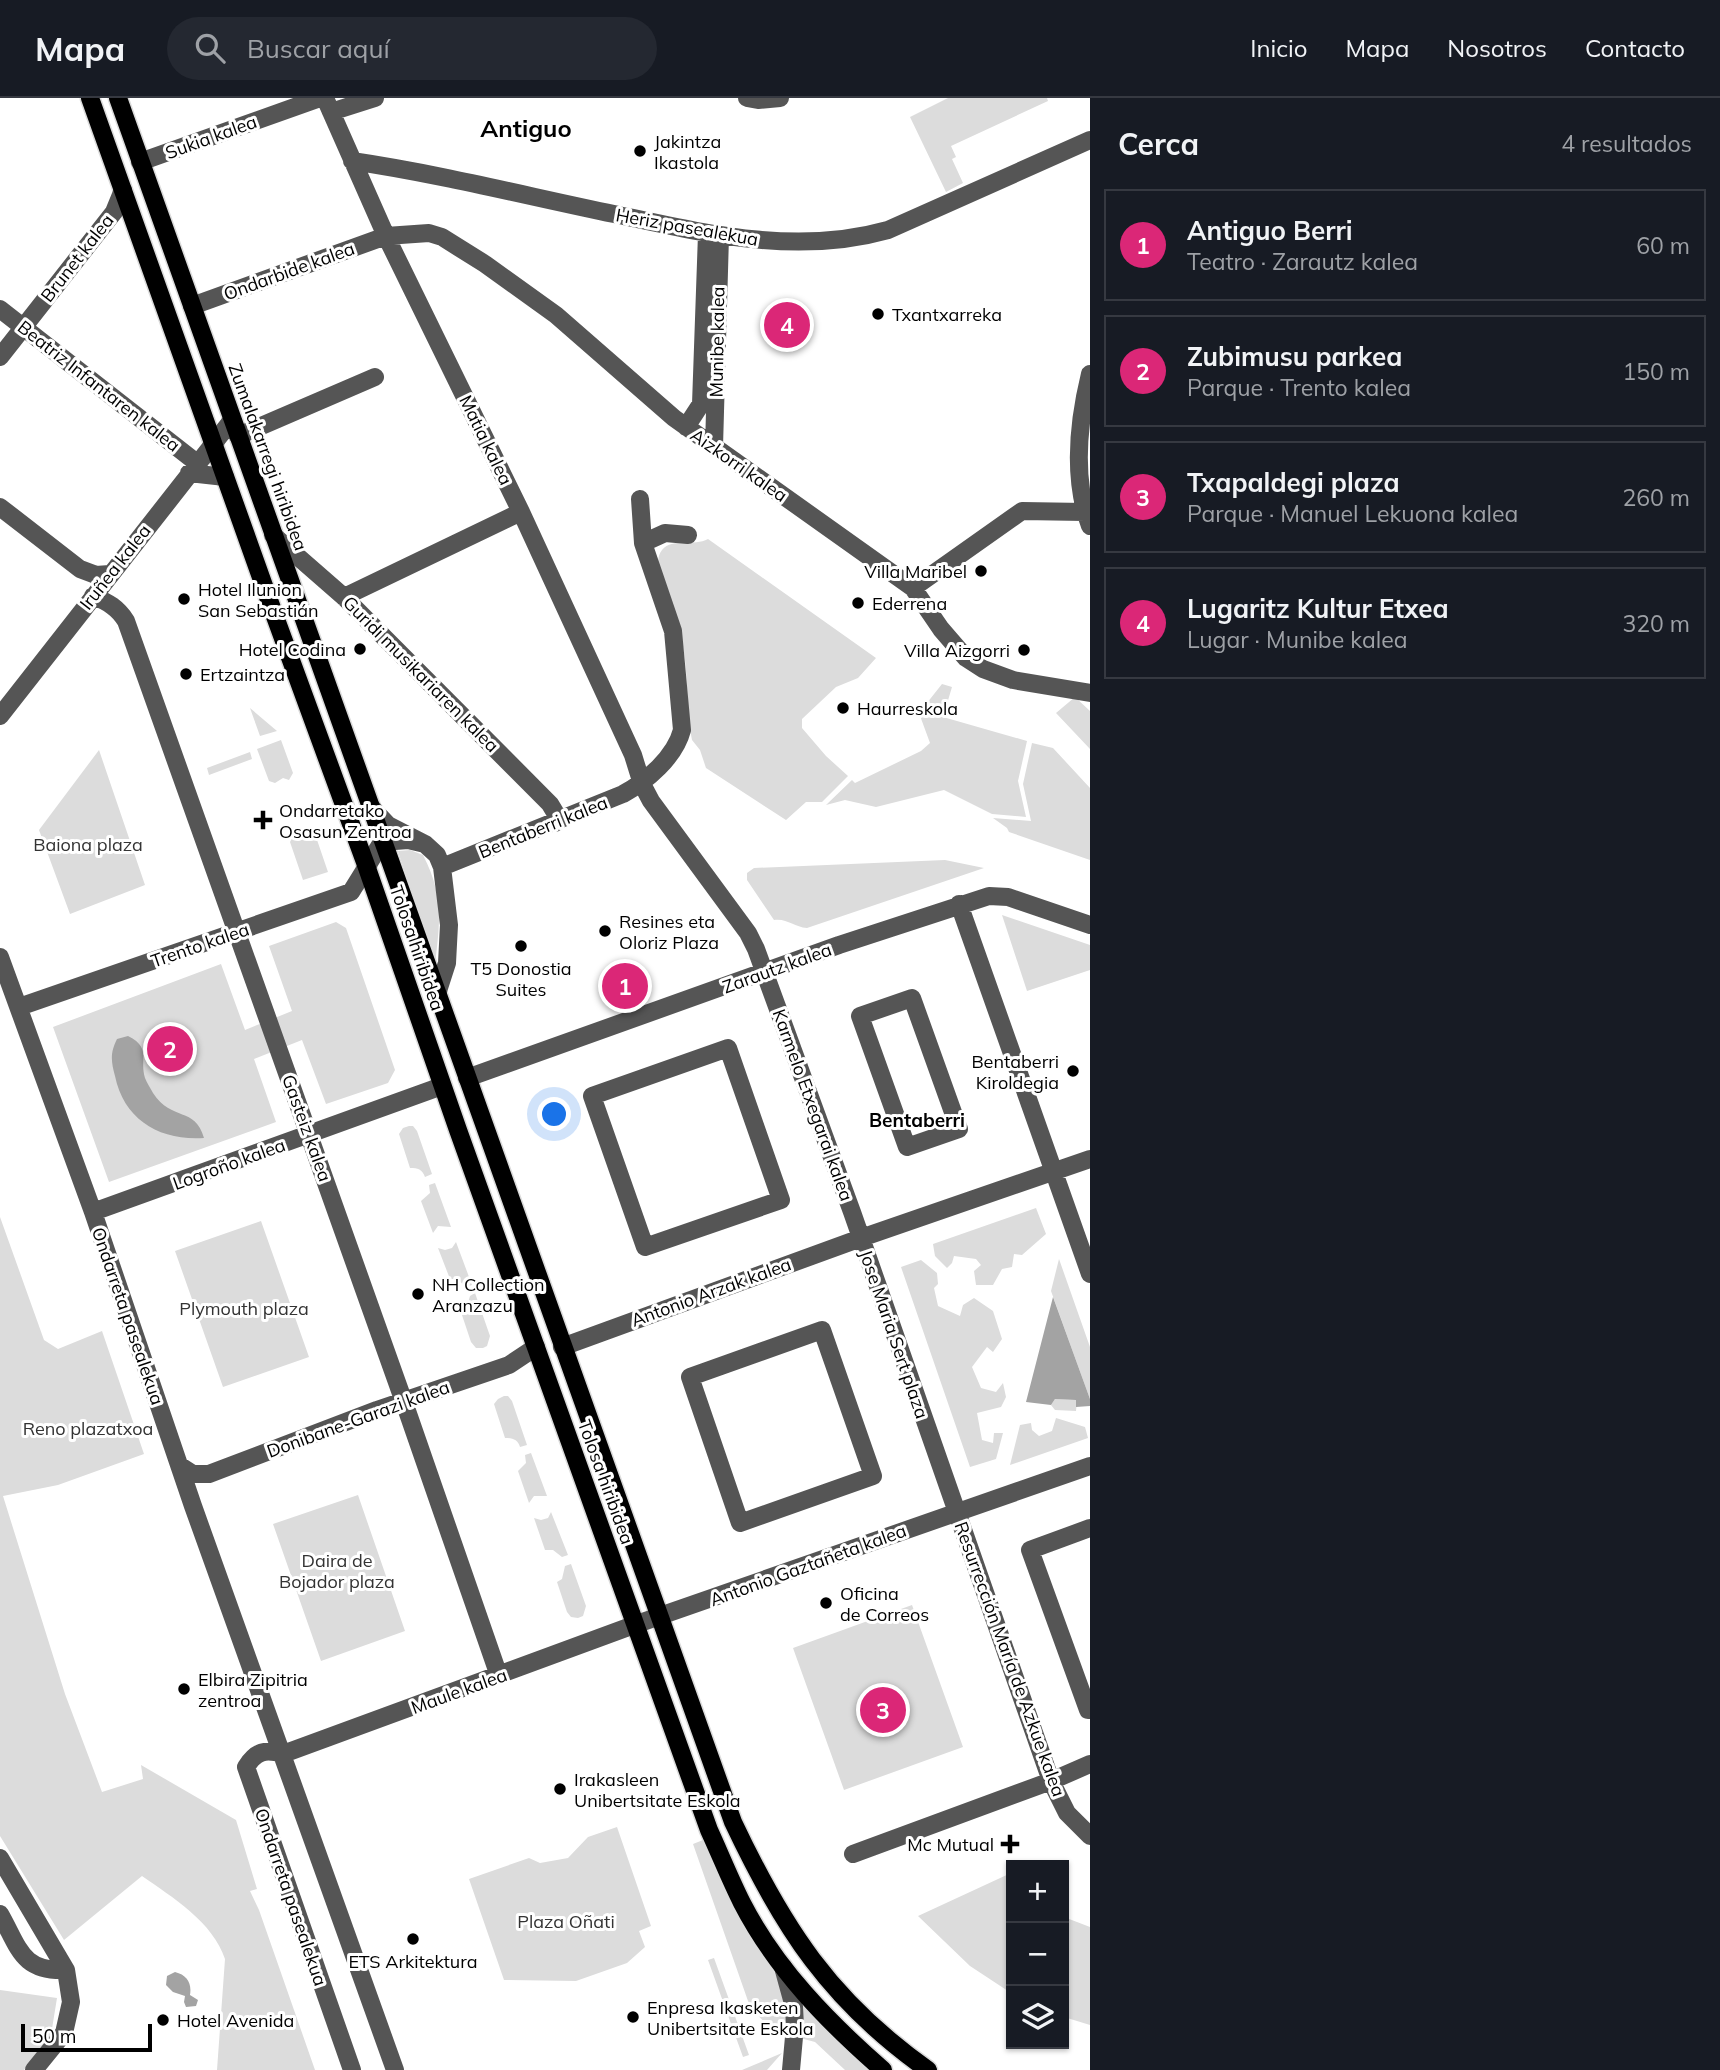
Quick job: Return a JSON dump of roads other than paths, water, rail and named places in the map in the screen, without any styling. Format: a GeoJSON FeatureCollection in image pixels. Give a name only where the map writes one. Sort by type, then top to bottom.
{"type":"FeatureCollection","features":[{"type":"Feature","properties":{"kind":"main road"},"geometry":{"type":"LineString","coordinates":[[90,98],[366,865]]}},
{"type":"Feature","properties":{"kind":"main road","name":"Zumalakarregi hiribidea"},"geometry":{"type":"LineString","coordinates":[[118,98],[393,870]]}},
{"type":"Feature","properties":{"kind":"main road","name":"Tolosa hiribidea"},"geometry":{"type":"LineString","coordinates":[[366,865],[442,1086],[709,1829],[743,1905],[783,1967],[809,2000],[883,2070]]}},
{"type":"Feature","properties":{"kind":"main road","name":"Tolosa hiribidea"},"geometry":{"type":"LineString","coordinates":[[393,870],[733,1822],[791,1932],[829,1981],[869,2024],[928,2070]]}},
{"type":"Feature","properties":{"kind":"street","name":"Sukia kalea"},"geometry":{"type":"LineString","coordinates":[[140,162],[326,103],[375,98]]}},
{"type":"Feature","properties":{"kind":"street"},"geometry":{"type":"LineString","coordinates":[[747,98],[780,98]]}},
{"type":"Feature","properties":{"kind":"street","name":"Matia kalea"},"geometry":{"type":"LineString","coordinates":[[326,103],[386,236],[521,512],[633,755],[642,784]]}},
{"type":"Feature","properties":{"kind":"street","name":"Heriz pasealekua"},"geometry":{"type":"LineString","coordinates":[[352,161],[713,235],[799,243],[861,237],[898,226],[1090,140]]}},
{"type":"Feature","properties":{"kind":"street","name":"Brunet kalea"},"geometry":{"type":"LineString","coordinates":[[0,357],[114,212],[123,190]]}},
{"type":"Feature","properties":{"kind":"street","name":"Aizkorri kalea"},"geometry":{"type":"LineString","coordinates":[[386,236],[429,233],[463,249],[556,315],[686,427],[913,588],[960,652],[984,669],[1013,680],[1090,693]]}},
{"type":"Feature","properties":{"kind":"street","name":"Munibe kalea"},"geometry":{"type":"LineString","coordinates":[[686,427],[701,404],[713,235]]}},
{"type":"Feature","properties":{"kind":"street","name":"Munibe kalea"},"geometry":{"type":"LineString","coordinates":[[713,235],[714,447]]}},
{"type":"Feature","properties":{"kind":"street","name":"Ondarbide kalea"},"geometry":{"type":"LineString","coordinates":[[191,306],[386,236]]}},
{"type":"Feature","properties":{"kind":"street","name":"Beatriz Infantaren kalea"},"geometry":{"type":"LineString","coordinates":[[0,309],[193,468]]}},
{"type":"Feature","properties":{"kind":"street"},"geometry":{"type":"LineString","coordinates":[[913,588],[1021,511],[1087,519],[1079,479],[1079,447],[1081,408],[1090,374]]}},
{"type":"Feature","properties":{"kind":"street"},"geometry":{"type":"LineString","coordinates":[[235,428],[375,377]]}},
{"type":"Feature","properties":{"kind":"street","name":"Iruñea kalea"},"geometry":{"type":"LineString","coordinates":[[2,710],[213,443],[235,428]]}},
{"type":"Feature","properties":{"kind":"street"},"geometry":{"type":"LineString","coordinates":[[193,468],[225,477]]}},
{"type":"Feature","properties":{"kind":"street"},"geometry":{"type":"LineString","coordinates":[[640,499],[643,543],[673,631],[682,730],[673,751],[642,784]]}},
{"type":"Feature","properties":{"kind":"street"},"geometry":{"type":"LineString","coordinates":[[0,507],[80,569],[96,575],[110,574]]}},
{"type":"Feature","properties":{"kind":"street"},"geometry":{"type":"LineString","coordinates":[[344,597],[521,512]]}},
{"type":"Feature","properties":{"kind":"street"},"geometry":{"type":"LineString","coordinates":[[643,543],[665,533],[688,535]]}},
{"type":"Feature","properties":{"kind":"street","name":"Guridi musikariaren kalea"},"geometry":{"type":"LineString","coordinates":[[273,535],[344,597],[550,804],[556,814],[555,823]]}},
{"type":"Feature","properties":{"kind":"street","name":"Gasteiz kalea"},"geometry":{"type":"LineString","coordinates":[[93,596],[121,612],[126,621],[297,1098],[499,1676]]}},
{"type":"Feature","properties":{"kind":"street","name":"Bentaberri kalea"},"geometry":{"type":"LineString","coordinates":[[442,867],[555,823],[642,784]]}},
{"type":"Feature","properties":{"kind":"street","name":"Karmelo Etxegarai kalea"},"geometry":{"type":"LineString","coordinates":[[642,784],[651,801],[748,933],[861,1238]]}},
{"type":"Feature","properties":{"kind":"street","name":"Tolosa hiribidea"},"geometry":{"type":"LineString","coordinates":[[370,806],[388,825],[425,844],[437,855],[442,867],[449,925],[447,963],[437,994]]}},
{"type":"Feature","properties":{"kind":"street"},"geometry":{"type":"LineString","coordinates":[[382,842],[408,840],[425,844]]}},
{"type":"Feature","properties":{"kind":"street","name":"Trento kalea"},"geometry":{"type":"LineString","coordinates":[[19,1007],[351,892],[382,842]]}},
{"type":"Feature","properties":{"kind":"street","name":"Zarautz kalea"},"geometry":{"type":"LineString","coordinates":[[467,1078],[959,904],[989,896],[1008,897],[1090,925]]}},
{"type":"Feature","properties":{"kind":"street"},"geometry":{"type":"LineString","coordinates":[[959,904],[1090,1275]]}},
{"type":"Feature","properties":{"kind":"street","name":"Ondarreta pasealekua"},"geometry":{"type":"LineString","coordinates":[[0,957],[93,1212],[179,1465],[395,2070]]}},
{"type":"Feature","properties":{"kind":"street"},"geometry":{"type":"LineString","coordinates":[[912,998],[959,1129],[907,1147],[860,1016],[912,998]]}},
{"type":"Feature","properties":{"kind":"street"},"geometry":{"type":"LineString","coordinates":[[728,1048],[781,1200],[645,1247],[592,1096],[728,1048]]}},
{"type":"Feature","properties":{"kind":"street","name":"Logroño kalea"},"geometry":{"type":"LineString","coordinates":[[93,1212],[442,1086]]}},
{"type":"Feature","properties":{"kind":"street","name":"Jose Maria Sert plaza"},"geometry":{"type":"LineString","coordinates":[[957,1513],[861,1238],[1090,1159]]}},
{"type":"Feature","properties":{"kind":"street","name":"Antonio Arzak kalea"},"geometry":{"type":"LineString","coordinates":[[562,1347],[861,1238]]}},
{"type":"Feature","properties":{"kind":"street"},"geometry":{"type":"LineString","coordinates":[[822,1330],[873,1476],[740,1523],[690,1377],[822,1330]]}},
{"type":"Feature","properties":{"kind":"street","name":"Donibane-Garazi kalea"},"geometry":{"type":"LineString","coordinates":[[179,1465],[193,1474],[209,1474],[516,1362],[536,1348]]}},
{"type":"Feature","properties":{"kind":"street"},"geometry":{"type":"LineString","coordinates":[[957,1513],[1090,1466]]}},
{"type":"Feature","properties":{"kind":"street","name":"Antonio Gaztañeta kalea"},"geometry":{"type":"LineString","coordinates":[[634,1625],[957,1513]]}},
{"type":"Feature","properties":{"kind":"street","name":"Resurrección María de Azkue kalea"},"geometry":{"type":"LineString","coordinates":[[957,1513],[1051,1781],[1067,1812],[1090,1836]]}},
{"type":"Feature","properties":{"kind":"street"},"geometry":{"type":"LineString","coordinates":[[1090,1528],[1030,1550],[1090,1710]]}},
{"type":"Feature","properties":{"kind":"street","name":"Maule kalea"},"geometry":{"type":"LineString","coordinates":[[283,1754],[634,1625]]}},
{"type":"Feature","properties":{"kind":"street","name":"Ondarreta pasealekua"},"geometry":{"type":"LineString","coordinates":[[283,1754],[269,1750],[252,1756],[246,1767],[352,2070]]}},
{"type":"Feature","properties":{"kind":"street"},"geometry":{"type":"LineString","coordinates":[[853,1854],[1090,1764]]}},
{"type":"Feature","properties":{"kind":"street"},"geometry":{"type":"LineString","coordinates":[[0,1858],[66,1970],[71,2002],[64,2033],[34,2070]]}},
{"type":"Feature","properties":{"kind":"street"},"geometry":{"type":"LineString","coordinates":[[0,1914],[16,1947],[33,1965],[47,1971],[66,1970]]}},
{"type":"Feature","properties":{"kind":"street"},"geometry":{"type":"LineString","coordinates":[[783,1967],[794,2007],[792,2070]]}},
{"type":"Feature","properties":{"kind":"place","name":"Jakintza Ikastola"},"geometry":{"type":"Point","coordinates":[640,151]}},
{"type":"Feature","properties":{"kind":"place","name":"Txantxarreka"},"geometry":{"type":"Point","coordinates":[878,314]}},
{"type":"Feature","properties":{"kind":"place","name":"Lugaritz Kultur Etxea"},"geometry":{"type":"Point","coordinates":[787,325]}},
{"type":"Feature","properties":{"kind":"place","name":"Villa Maribel"},"geometry":{"type":"Point","coordinates":[981,571]}},
{"type":"Feature","properties":{"kind":"place","name":"Hotel Ilunion San Sebastián"},"geometry":{"type":"Point","coordinates":[184,599]}},
{"type":"Feature","properties":{"kind":"place","name":"Ederrena"},"geometry":{"type":"Point","coordinates":[858,603]}},
{"type":"Feature","properties":{"kind":"place","name":"Hotel Codina"},"geometry":{"type":"Point","coordinates":[360,649]}},
{"type":"Feature","properties":{"kind":"place","name":"Villa Aizgorri"},"geometry":{"type":"Point","coordinates":[1024,650]}},
{"type":"Feature","properties":{"kind":"place","name":"Ertzaintza"},"geometry":{"type":"Point","coordinates":[186,674]}},
{"type":"Feature","properties":{"kind":"place","name":"Haurreskola"},"geometry":{"type":"Point","coordinates":[843,708]}},
{"type":"Feature","properties":{"kind":"place","name":"Ondarretako Osasun Zentroa"},"geometry":{"type":"Point","coordinates":[263,820]}},
{"type":"Feature","properties":{"kind":"place","name":"Resines eta Oloriz Plaza"},"geometry":{"type":"Point","coordinates":[605,931]}},
{"type":"Feature","properties":{"kind":"place","name":"T5 Donostia Suites"},"geometry":{"type":"Point","coordinates":[521,946]}},
{"type":"Feature","properties":{"kind":"place","name":"Antiguo Berri"},"geometry":{"type":"Point","coordinates":[625,986]}},
{"type":"Feature","properties":{"kind":"place","name":"Zubimusu parkea"},"geometry":{"type":"Point","coordinates":[170,1049]}},
{"type":"Feature","properties":{"kind":"place","name":"Bentaberri Kiroldegia"},"geometry":{"type":"Point","coordinates":[1073,1071]}},
{"type":"Feature","properties":{"kind":"place","name":"NH Collection Aranzazu"},"geometry":{"type":"Point","coordinates":[418,1294]}},
{"type":"Feature","properties":{"kind":"place","name":"Oficina de Correos"},"geometry":{"type":"Point","coordinates":[826,1603]}},
{"type":"Feature","properties":{"kind":"place","name":"Elbira Zipitria zentroa"},"geometry":{"type":"Point","coordinates":[184,1689]}},
{"type":"Feature","properties":{"kind":"place","name":"Txapaldegi plaza"},"geometry":{"type":"Point","coordinates":[883,1710]}},
{"type":"Feature","properties":{"kind":"place","name":"Irakasleen Unibertsitate Eskola"},"geometry":{"type":"Point","coordinates":[560,1789]}},
{"type":"Feature","properties":{"kind":"place","name":"Mc Mutual"},"geometry":{"type":"Point","coordinates":[1010,1844]}},
{"type":"Feature","properties":{"kind":"place","name":"ETS Arkitektura"},"geometry":{"type":"Point","coordinates":[413,1939]}},
{"type":"Feature","properties":{"kind":"place","name":"Enpresa Ikasketen Unibertsitate Eskola"},"geometry":{"type":"Point","coordinates":[633,2017]}},
{"type":"Feature","properties":{"kind":"place","name":"Hotel Avenida"},"geometry":{"type":"Point","coordinates":[163,2020]}},
{"type":"Feature","properties":{"kind":"district","name":"Antiguo"},"geometry":{"type":"Point","coordinates":[526,128]}},
{"type":"Feature","properties":{"kind":"district","name":"Bentaberri"},"geometry":{"type":"Point","coordinates":[917,1120]}},
{"type":"Feature","properties":{"kind":"park label","name":"Baiona plaza"},"geometry":{"type":"Point","coordinates":[88,844]}},
{"type":"Feature","properties":{"kind":"park label","name":"Plymouth plaza"},"geometry":{"type":"Point","coordinates":[244,1308]}},
{"type":"Feature","properties":{"kind":"park label","name":"Reno plazatxoa"},"geometry":{"type":"Point","coordinates":[88,1428]}},
{"type":"Feature","properties":{"kind":"park label","name":"Daira de Bojador plaza"},"geometry":{"type":"Point","coordinates":[337,1570]}},
{"type":"Feature","properties":{"kind":"park label","name":"Plaza Oñati"},"geometry":{"type":"Point","coordinates":[566,1921]}}]}
